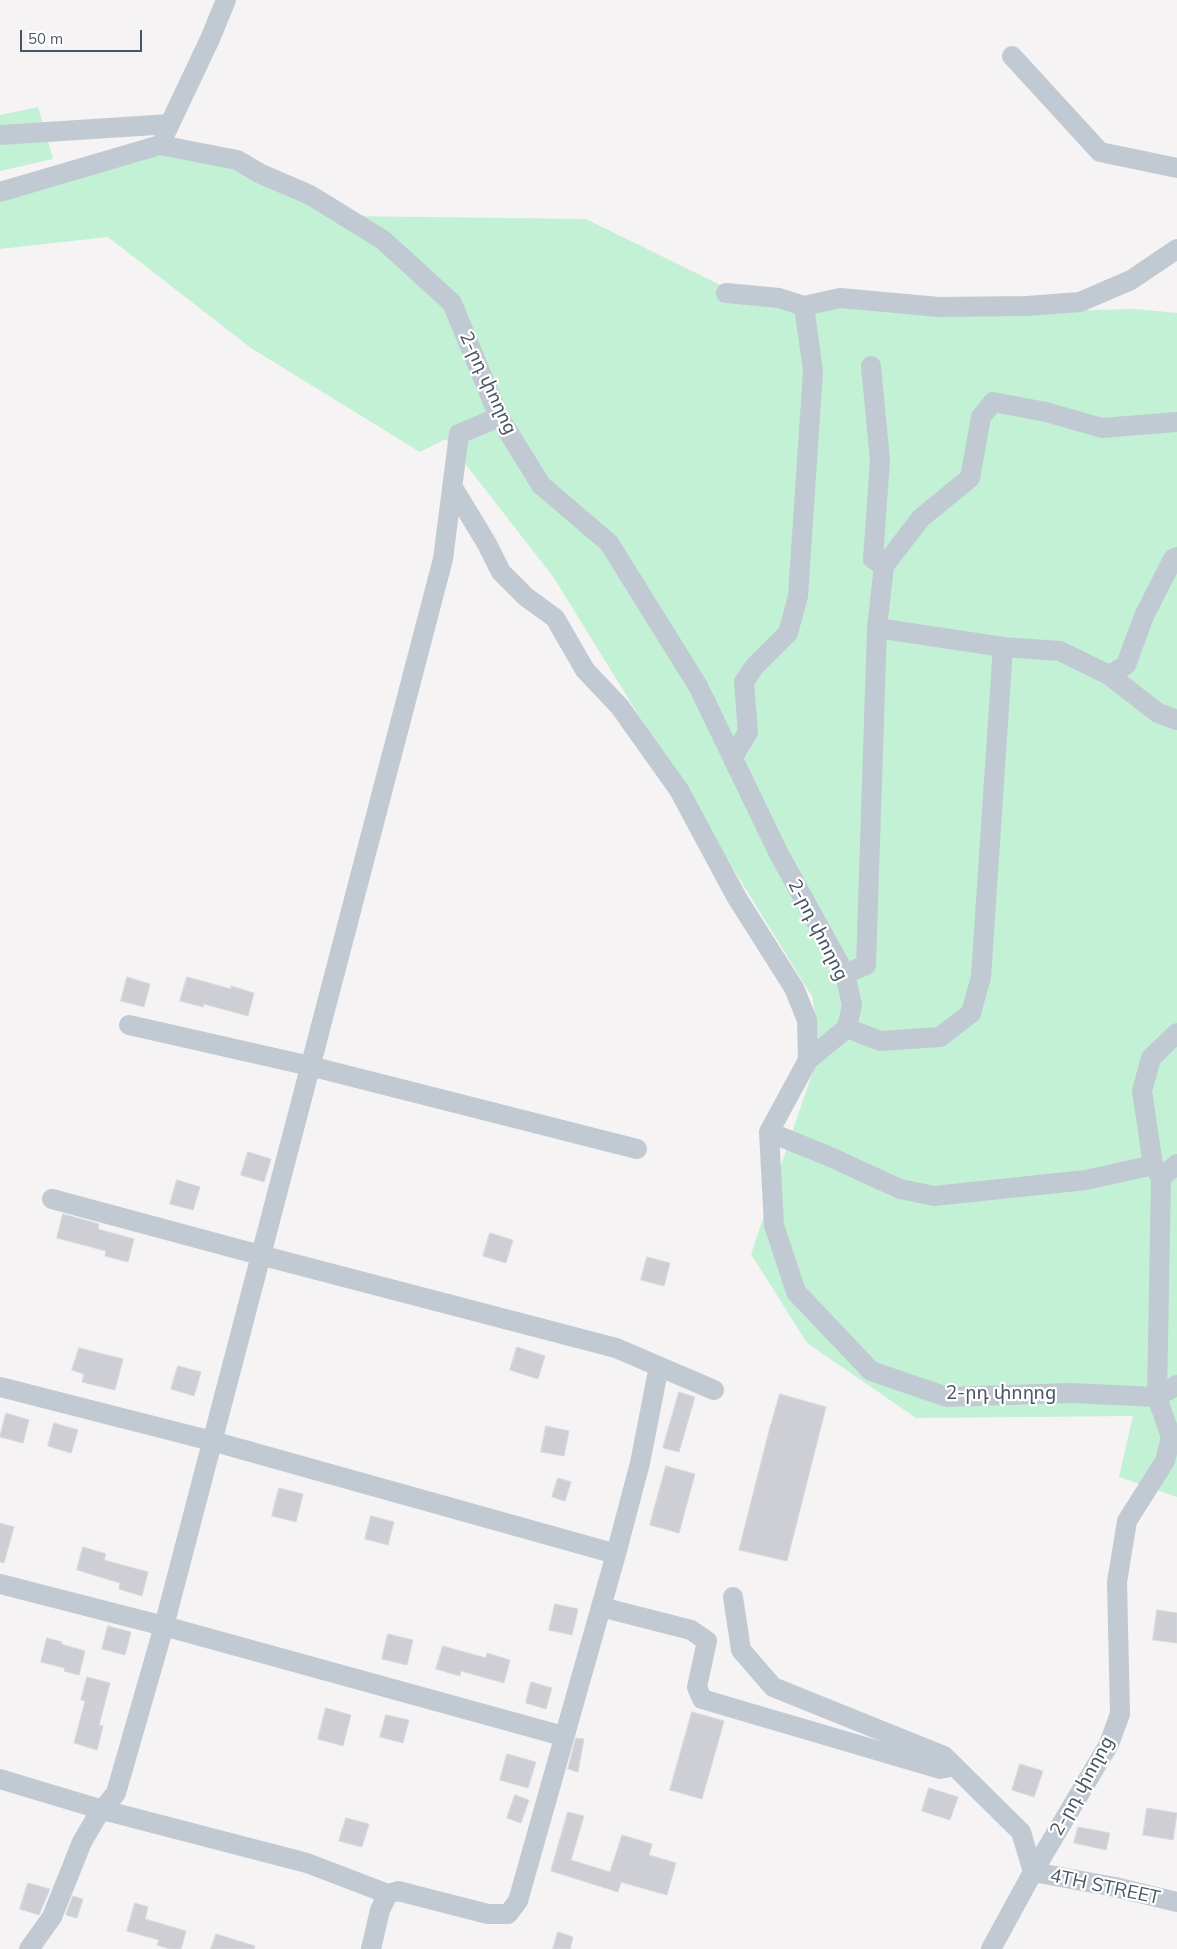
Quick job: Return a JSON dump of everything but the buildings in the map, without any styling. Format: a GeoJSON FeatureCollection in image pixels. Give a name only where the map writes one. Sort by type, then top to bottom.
{"type":"FeatureCollection","features":[{"type":"Feature","properties":{"kind":"street"},"geometry":{"type":"LineString","coordinates":[[0,192],[160,145],[210,39],[226,0]]}},
{"type":"Feature","properties":{"kind":"street"},"geometry":{"type":"LineString","coordinates":[[1012,56],[1100,152],[1177,168]]}},
{"type":"Feature","properties":{"kind":"street"},"geometry":{"type":"LineString","coordinates":[[0,134],[170,124]]}},
{"type":"Feature","properties":{"kind":"street","name":"2-րդ փողոց"},"geometry":{"type":"LineString","coordinates":[[160,145],[237,160],[261,174],[310,195],[383,240],[452,303],[499,417],[541,485],[609,543],[698,686],[780,854],[845,974],[852,1005],[847,1028]]}},
{"type":"Feature","properties":{"kind":"street"},"geometry":{"type":"LineString","coordinates":[[726,293],[779,298],[804,306],[840,298],[938,307],[1027,306],[1080,302],[1131,280],[1177,249]]}},
{"type":"Feature","properties":{"kind":"street"},"geometry":{"type":"LineString","coordinates":[[733,757],[748,732],[744,682],[754,667],[788,633],[798,596],[813,371],[804,306]]}},
{"type":"Feature","properties":{"kind":"street"},"geometry":{"type":"LineString","coordinates":[[871,366],[880,460],[874,559],[884,566]]}},
{"type":"Feature","properties":{"kind":"street"},"geometry":{"type":"LineString","coordinates":[[845,974],[866,965],[877,628],[884,566],[922,518],[970,478],[981,417],[993,402],[1046,412],[1102,428],[1177,422]]}},
{"type":"Feature","properties":{"kind":"street"},"geometry":{"type":"LineString","coordinates":[[29,1949],[52,1917],[82,1842],[116,1793],[164,1626],[443,559],[459,434],[499,417]]}},
{"type":"Feature","properties":{"kind":"street"},"geometry":{"type":"LineString","coordinates":[[452,486],[487,544],[501,572],[526,597],[555,618],[585,670],[620,706],[679,790],[737,898],[794,988],[807,1020],[808,1060]]}},
{"type":"Feature","properties":{"kind":"street"},"geometry":{"type":"LineString","coordinates":[[1109,675],[1126,665],[1144,616],[1173,559],[1177,556]]}},
{"type":"Feature","properties":{"kind":"street"},"geometry":{"type":"LineString","coordinates":[[877,628],[1060,652],[1109,675],[1158,713],[1177,720]]}},
{"type":"Feature","properties":{"kind":"street"},"geometry":{"type":"LineString","coordinates":[[1003,646],[981,977],[971,1013],[940,1037],[880,1041],[847,1028],[808,1060],[769,1132],[828,1156],[900,1189],[934,1196],[1157,1171],[1177,1164]]}},
{"type":"Feature","properties":{"kind":"street"},"geometry":{"type":"LineString","coordinates":[[129,1025],[310,1066],[637,1148]]}},
{"type":"Feature","properties":{"kind":"street"},"geometry":{"type":"LineString","coordinates":[[1177,1033],[1151,1058],[1142,1091],[1157,1171],[1157,1396],[1177,1385]]}},
{"type":"Feature","properties":{"kind":"street","name":"2-րդ փողոց"},"geometry":{"type":"LineString","coordinates":[[769,1132],[774,1225],[796,1292],[870,1370],[947,1397],[1071,1393],[1157,1396],[1171,1437],[1165,1461],[1127,1521],[1117,1582],[1120,1714],[1109,1744],[1033,1872],[996,1947]]}},
{"type":"Feature","properties":{"kind":"street"},"geometry":{"type":"LineString","coordinates":[[52,1199],[260,1256],[616,1348],[714,1390]]}},
{"type":"Feature","properties":{"kind":"street"},"geometry":{"type":"LineString","coordinates":[[0,1780],[103,1810],[307,1863],[388,1894],[398,1891],[488,1914],[508,1914],[518,1901],[563,1736],[616,1554],[640,1463],[660,1366]]}},
{"type":"Feature","properties":{"kind":"street"},"geometry":{"type":"LineString","coordinates":[[0,1387],[212,1441],[616,1554]]}},
{"type":"Feature","properties":{"kind":"street"},"geometry":{"type":"LineString","coordinates":[[0,1584],[164,1626],[563,1736]]}},
{"type":"Feature","properties":{"kind":"street"},"geometry":{"type":"LineString","coordinates":[[733,1597],[742,1650],[773,1688],[944,1756],[1021,1832],[1033,1872]]}},
{"type":"Feature","properties":{"kind":"street"},"geometry":{"type":"LineString","coordinates":[[601,1606],[691,1630],[707,1641],[698,1687],[702,1699],[940,1769],[954,1766]]}},
{"type":"Feature","properties":{"kind":"street","name":"4TH STREET"},"geometry":{"type":"LineString","coordinates":[[1033,1872],[1115,1887],[1177,1902]]}},
{"type":"Feature","properties":{"kind":"street"},"geometry":{"type":"LineString","coordinates":[[371,1949],[380,1910],[388,1894]]}},
{"type":"Feature","properties":{"kind":"green space"},"geometry":{"type":"Polygon","coordinates":[[[38,107],[53,159],[0,171],[0,115],[38,107]]]}},
{"type":"Feature","properties":{"kind":"green space"},"geometry":{"type":"Polygon","coordinates":[[[159,150],[221,160],[344,216],[586,219],[755,302],[961,313],[1135,309],[1177,313],[1177,1497],[1119,1477],[1133,1416],[916,1418],[807,1343],[751,1254],[818,1056],[813,998],[554,578],[446,439],[420,452],[251,348],[108,237],[0,249],[0,200],[159,150]]]}}]}
